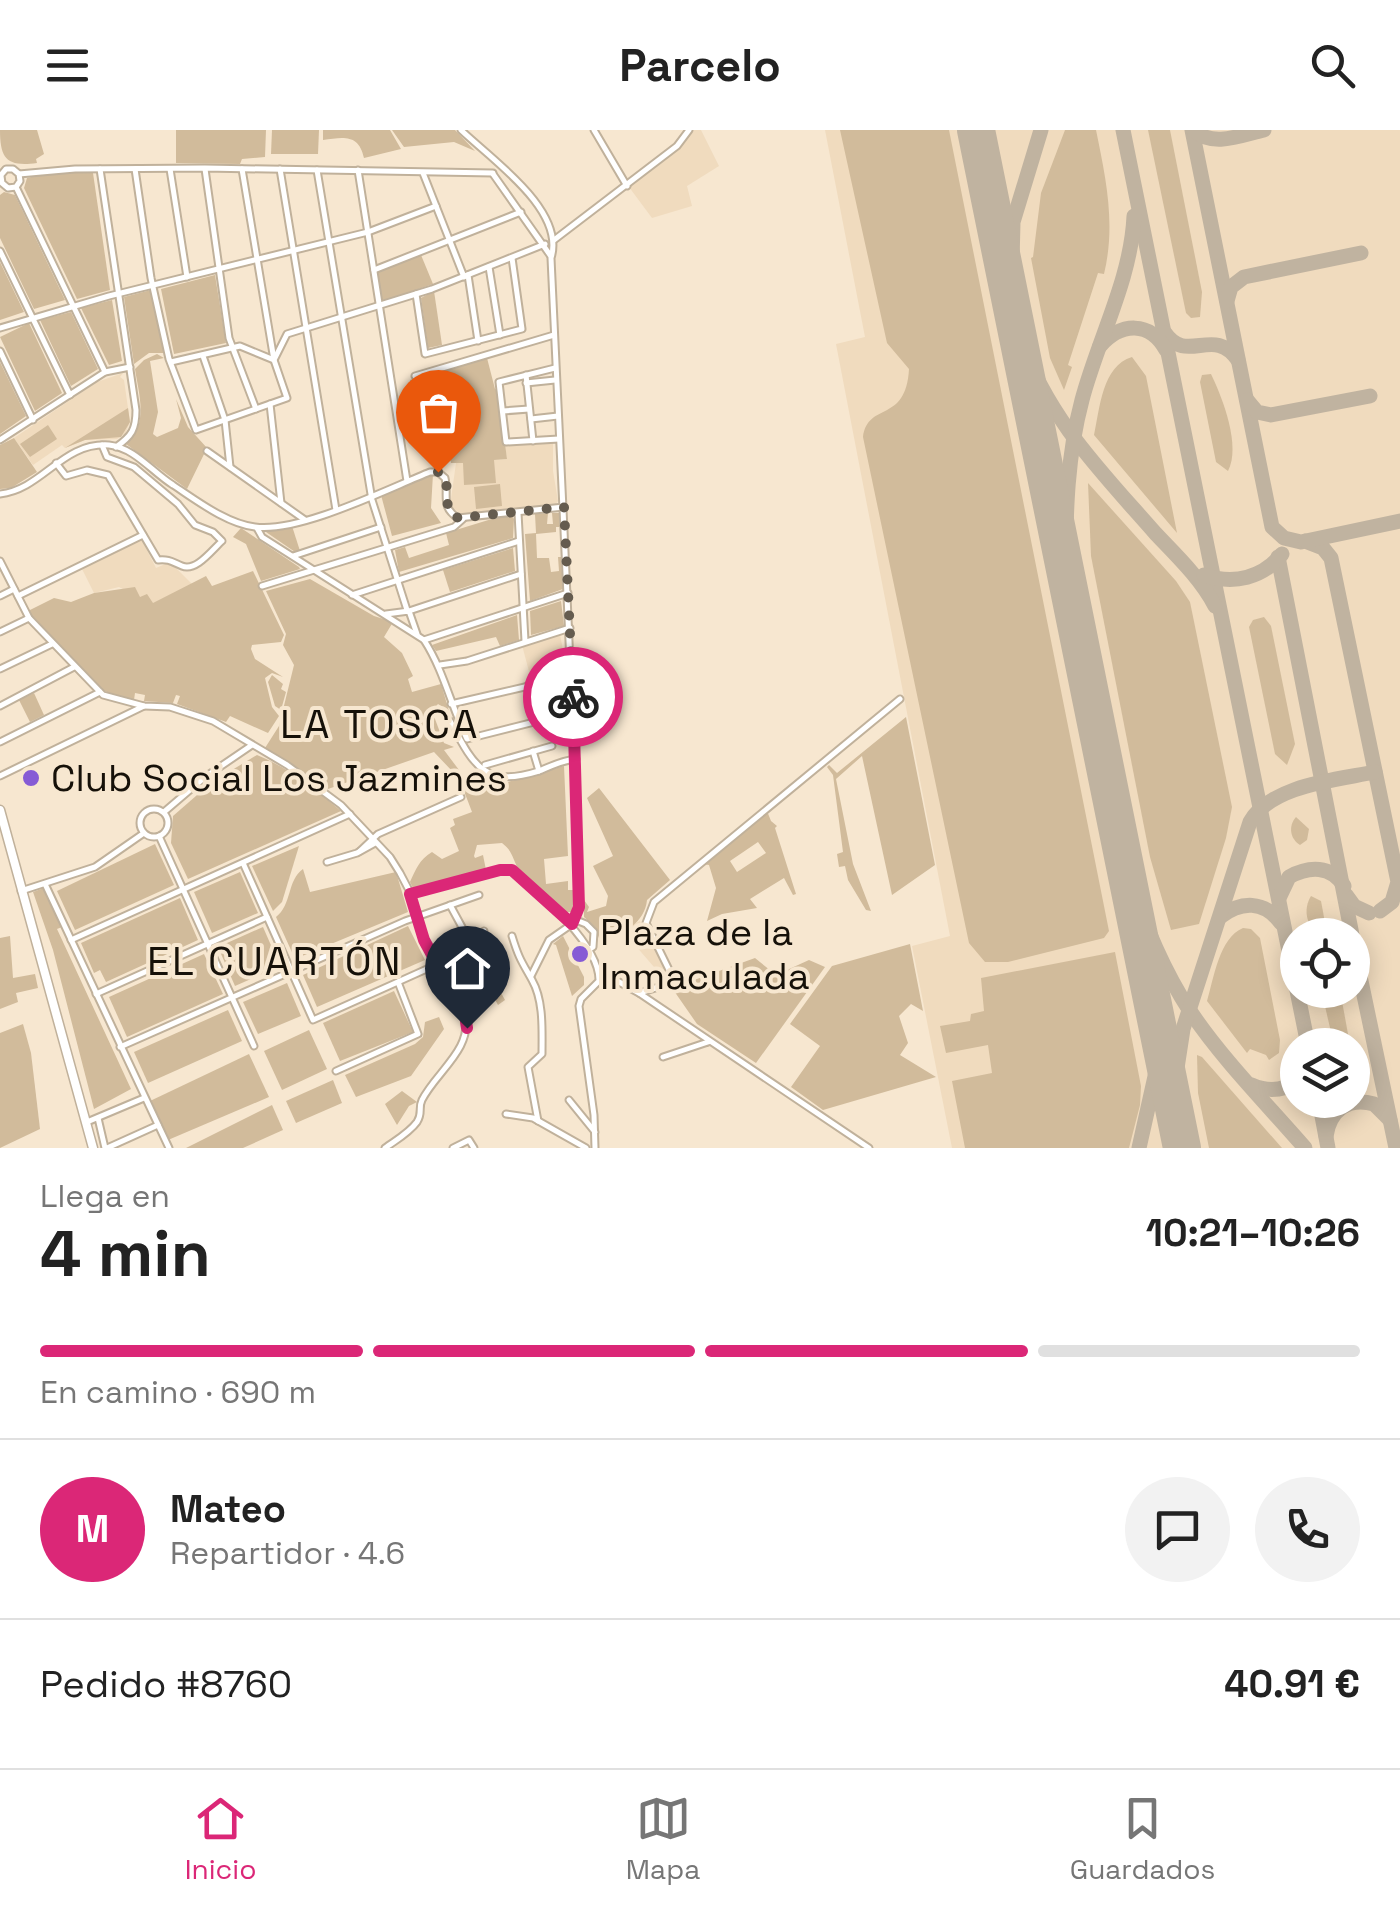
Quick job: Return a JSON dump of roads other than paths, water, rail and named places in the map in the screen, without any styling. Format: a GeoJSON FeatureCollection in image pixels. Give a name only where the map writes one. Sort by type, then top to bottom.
{"type":"FeatureCollection","features":[{"type":"Feature","properties":{"kind":"main road"},"geometry":{"type":"LineString","coordinates":[[0,810],[4,838],[93,1148]]}},
{"type":"Feature","properties":{"kind":"street"},"geometry":{"type":"LineString","coordinates":[[461,130],[542,209],[554,240],[550,258],[554,368],[573,690],[579,907],[574,922],[549,940],[531,976]]}},
{"type":"Feature","properties":{"kind":"street"},"geometry":{"type":"LineString","coordinates":[[594,130],[627,186]]}},
{"type":"Feature","properties":{"kind":"street"},"geometry":{"type":"LineString","coordinates":[[554,240],[677,146],[689,130]]}},
{"type":"Feature","properties":{"kind":"street"},"geometry":{"type":"LineString","coordinates":[[0,160],[6,169]]}},
{"type":"Feature","properties":{"kind":"street"},"geometry":{"type":"LineString","coordinates":[[19,174],[205,168],[493,173],[500,166]]}},
{"type":"Feature","properties":{"kind":"street"},"geometry":{"type":"LineString","coordinates":[[205,168],[229,338],[256,409]]}},
{"type":"Feature","properties":{"kind":"street"},"geometry":{"type":"LineString","coordinates":[[6,169],[19,174],[16,187],[2,188],[0,176],[6,169]]}},
{"type":"Feature","properties":{"kind":"street"},"geometry":{"type":"LineString","coordinates":[[100,169],[136,426],[130,437],[116,446]]}},
{"type":"Feature","properties":{"kind":"street"},"geometry":{"type":"LineString","coordinates":[[135,169],[170,362],[196,430],[287,398],[274,360],[242,169]]}},
{"type":"Feature","properties":{"kind":"street"},"geometry":{"type":"LineString","coordinates":[[170,169],[187,277]]}},
{"type":"Feature","properties":{"kind":"street"},"geometry":{"type":"LineString","coordinates":[[280,170],[336,510]]}},
{"type":"Feature","properties":{"kind":"street"},"geometry":{"type":"LineString","coordinates":[[317,170],[371,494],[407,613],[408,624],[400,624]]}},
{"type":"Feature","properties":{"kind":"street"},"geometry":{"type":"LineString","coordinates":[[358,170],[407,481]]}},
{"type":"Feature","properties":{"kind":"street"},"geometry":{"type":"LineString","coordinates":[[422,172],[466,276],[478,340]]}},
{"type":"Feature","properties":{"kind":"street"},"geometry":{"type":"LineString","coordinates":[[493,173],[545,244],[550,258]]}},
{"type":"Feature","properties":{"kind":"street"},"geometry":{"type":"LineString","coordinates":[[16,187],[105,372]]}},
{"type":"Feature","properties":{"kind":"street"},"geometry":{"type":"LineString","coordinates":[[0,328],[368,232],[436,206]]}},
{"type":"Feature","properties":{"kind":"street"},"geometry":{"type":"LineString","coordinates":[[374,270],[521,212]]}},
{"type":"Feature","properties":{"kind":"street"},"geometry":{"type":"LineString","coordinates":[[274,360],[288,334],[416,294],[545,244]]}},
{"type":"Feature","properties":{"kind":"street"},"geometry":{"type":"LineString","coordinates":[[0,251],[70,395]]}},
{"type":"Feature","properties":{"kind":"street"},"geometry":{"type":"LineString","coordinates":[[416,294],[425,354],[522,329],[512,258]]}},
{"type":"Feature","properties":{"kind":"street"},"geometry":{"type":"LineString","coordinates":[[489,267],[500,335]]}},
{"type":"Feature","properties":{"kind":"street"},"geometry":{"type":"LineString","coordinates":[[415,376],[554,335]]}},
{"type":"Feature","properties":{"kind":"street"},"geometry":{"type":"LineString","coordinates":[[170,362],[240,346],[274,360]]}},
{"type":"Feature","properties":{"kind":"street"},"geometry":{"type":"LineString","coordinates":[[0,351],[34,420]]}},
{"type":"Feature","properties":{"kind":"street"},"geometry":{"type":"LineString","coordinates":[[203,356],[225,420],[230,467]]}},
{"type":"Feature","properties":{"kind":"street"},"geometry":{"type":"LineString","coordinates":[[0,440],[105,372],[130,367]]}},
{"type":"Feature","properties":{"kind":"street"},"geometry":{"type":"LineString","coordinates":[[526,379],[554,368]]}},
{"type":"Feature","properties":{"kind":"street"},"geometry":{"type":"LineString","coordinates":[[526,379],[533,441]]}},
{"type":"Feature","properties":{"kind":"street"},"geometry":{"type":"LineString","coordinates":[[555,380],[499,382],[506,442],[560,439]]}},
{"type":"Feature","properties":{"kind":"street"},"geometry":{"type":"LineString","coordinates":[[270,404],[281,503]]}},
{"type":"Feature","properties":{"kind":"street"},"geometry":{"type":"LineString","coordinates":[[503,411],[529,409]]}},
{"type":"Feature","properties":{"kind":"street"},"geometry":{"type":"LineString","coordinates":[[530,419],[558,416]]}},
{"type":"Feature","properties":{"kind":"street"},"geometry":{"type":"LineString","coordinates":[[56,463],[66,476],[88,470],[108,475],[158,560],[168,559],[193,568],[222,541],[213,532],[195,525],[172,498],[134,467],[106,458],[102,446]]}},
{"type":"Feature","properties":{"kind":"street"},"geometry":{"type":"LineString","coordinates":[[0,494],[27,487],[78,449],[116,446],[134,454],[170,484],[199,501],[257,528],[336,510],[430,472],[443,474],[448,510],[464,519]]}},
{"type":"Feature","properties":{"kind":"street"},"geometry":{"type":"LineString","coordinates":[[208,450],[305,520]]}},
{"type":"Feature","properties":{"kind":"street"},"geometry":{"type":"LineString","coordinates":[[262,586],[454,527],[464,519],[564,507]]}},
{"type":"Feature","properties":{"kind":"street"},"geometry":{"type":"LineString","coordinates":[[518,513],[524,642]]}},
{"type":"Feature","properties":{"kind":"street"},"geometry":{"type":"LineString","coordinates":[[257,528],[262,537],[314,572],[424,640],[440,665],[450,704],[467,739],[574,712]]}},
{"type":"Feature","properties":{"kind":"street"},"geometry":{"type":"LineString","coordinates":[[293,556],[381,528]]}},
{"type":"Feature","properties":{"kind":"street"},"geometry":{"type":"LineString","coordinates":[[0,596],[16,593],[144,535]]}},
{"type":"Feature","properties":{"kind":"street"},"geometry":{"type":"LineString","coordinates":[[352,595],[519,540]]}},
{"type":"Feature","properties":{"kind":"street"},"geometry":{"type":"LineString","coordinates":[[0,561],[29,618],[100,692],[123,702],[192,712],[229,729],[316,784],[390,858],[410,894],[434,958],[465,1015],[466,1035],[422,1100],[415,1126],[385,1148]]}},
{"type":"Feature","properties":{"kind":"street"},"geometry":{"type":"LineString","coordinates":[[383,614],[407,613],[521,574]]}},
{"type":"Feature","properties":{"kind":"street"},"geometry":{"type":"LineString","coordinates":[[424,640],[568,593]]}},
{"type":"Feature","properties":{"kind":"street"},"geometry":{"type":"LineString","coordinates":[[400,624],[407,613]]}},
{"type":"Feature","properties":{"kind":"street"},"geometry":{"type":"LineString","coordinates":[[407,613],[417,634]]}},
{"type":"Feature","properties":{"kind":"street"},"geometry":{"type":"LineString","coordinates":[[0,632],[29,618]]}},
{"type":"Feature","properties":{"kind":"street"},"geometry":{"type":"LineString","coordinates":[[440,665],[570,628]]}},
{"type":"Feature","properties":{"kind":"street"},"geometry":{"type":"LineString","coordinates":[[0,669],[52,644]]}},
{"type":"Feature","properties":{"kind":"street"},"geometry":{"type":"LineString","coordinates":[[0,706],[74,668]]}},
{"type":"Feature","properties":{"kind":"street"},"geometry":{"type":"LineString","coordinates":[[450,704],[572,676]]}},
{"type":"Feature","properties":{"kind":"street"},"geometry":{"type":"LineString","coordinates":[[527,686],[530,699],[573,690]]}},
{"type":"Feature","properties":{"kind":"street"},"geometry":{"type":"LineString","coordinates":[[0,742],[100,692]]}},
{"type":"Feature","properties":{"kind":"street"},"geometry":{"type":"LineString","coordinates":[[639,994],[675,982],[646,923],[654,902],[900,699]]}},
{"type":"Feature","properties":{"kind":"street"},"geometry":{"type":"LineString","coordinates":[[0,776],[144,706]]}},
{"type":"Feature","properties":{"kind":"street"},"geometry":{"type":"LineString","coordinates":[[450,721],[463,745],[488,774],[497,778],[513,778],[576,759]]}},
{"type":"Feature","properties":{"kind":"street"},"geometry":{"type":"LineString","coordinates":[[164,812],[193,786],[252,745]]}},
{"type":"Feature","properties":{"kind":"street"},"geometry":{"type":"LineString","coordinates":[[485,765],[552,746]]}},
{"type":"Feature","properties":{"kind":"street"},"geometry":{"type":"LineString","coordinates":[[533,751],[539,770]]}},
{"type":"Feature","properties":{"kind":"street"},"geometry":{"type":"LineString","coordinates":[[327,862],[360,850],[461,797]]}},
{"type":"Feature","properties":{"kind":"street"},"geometry":{"type":"LineString","coordinates":[[144,833],[140,820],[146,812],[164,812]]}},
{"type":"Feature","properties":{"kind":"street"},"geometry":{"type":"LineString","coordinates":[[160,836],[168,826],[164,812]]}},
{"type":"Feature","properties":{"kind":"street"},"geometry":{"type":"LineString","coordinates":[[71,940],[350,814]]}},
{"type":"Feature","properties":{"kind":"street"},"geometry":{"type":"LineString","coordinates":[[360,850],[363,828]]}},
{"type":"Feature","properties":{"kind":"street"},"geometry":{"type":"LineString","coordinates":[[21,891],[95,867],[144,833],[160,836]]}},
{"type":"Feature","properties":{"kind":"street"},"geometry":{"type":"LineString","coordinates":[[160,836],[254,1046]]}},
{"type":"Feature","properties":{"kind":"street"},"geometry":{"type":"LineString","coordinates":[[243,863],[313,1020],[429,968]]}},
{"type":"Feature","properties":{"kind":"street"},"geometry":{"type":"LineString","coordinates":[[410,894],[512,870],[574,922],[600,971],[868,1148]]}},
{"type":"Feature","properties":{"kind":"street"},"geometry":{"type":"LineString","coordinates":[[45,884],[169,1148]]}},
{"type":"Feature","properties":{"kind":"street"},"geometry":{"type":"LineString","coordinates":[[120,1047],[417,917],[479,895]]}},
{"type":"Feature","properties":{"kind":"street"},"geometry":{"type":"LineString","coordinates":[[450,905],[469,940]]}},
{"type":"Feature","properties":{"kind":"street"},"geometry":{"type":"LineString","coordinates":[[96,994],[267,917]]}},
{"type":"Feature","properties":{"kind":"street"},"geometry":{"type":"LineString","coordinates":[[574,922],[586,924],[594,932],[596,940],[587,951]]}},
{"type":"Feature","properties":{"kind":"street"},"geometry":{"type":"LineString","coordinates":[[434,958],[484,931]]}},
{"type":"Feature","properties":{"kind":"street"},"geometry":{"type":"LineString","coordinates":[[512,936],[519,961],[531,976],[542,1025],[540,1059],[528,1067],[540,1115],[538,1121]]}},
{"type":"Feature","properties":{"kind":"street"},"geometry":{"type":"LineString","coordinates":[[595,1148],[579,1006],[581,998],[599,982],[600,971]]}},
{"type":"Feature","properties":{"kind":"street"},"geometry":{"type":"LineString","coordinates":[[336,1072],[418,1034],[398,982]]}},
{"type":"Feature","properties":{"kind":"street"},"geometry":{"type":"LineString","coordinates":[[664,1057],[710,1042]]}},
{"type":"Feature","properties":{"kind":"street"},"geometry":{"type":"LineString","coordinates":[[86,1122],[144,1098]]}},
{"type":"Feature","properties":{"kind":"street"},"geometry":{"type":"LineString","coordinates":[[569,1100],[595,1132]]}},
{"type":"Feature","properties":{"kind":"street"},"geometry":{"type":"LineString","coordinates":[[507,1114],[538,1121],[586,1148]]}},
{"type":"Feature","properties":{"kind":"street"},"geometry":{"type":"LineString","coordinates":[[98,1118],[106,1148],[158,1126]]}},
{"type":"Feature","properties":{"kind":"street"},"geometry":{"type":"LineString","coordinates":[[454,1148],[469,1140],[474,1148]]}},
{"type":"Feature","properties":{"kind":"place","name":"Club Social Los Jazmines"},"geometry":{"type":"Point","coordinates":[31,778]}},
{"type":"Feature","properties":{"kind":"place","name":"Plaza de la Inmaculada"},"geometry":{"type":"Point","coordinates":[580,954]}},
{"type":"Feature","properties":{"kind":"district","name":"LA TOSCA"},"geometry":{"type":"Point","coordinates":[380,724]}},
{"type":"Feature","properties":{"kind":"district","name":"EL CUARTÓN"},"geometry":{"type":"Point","coordinates":[275,961]}}]}
